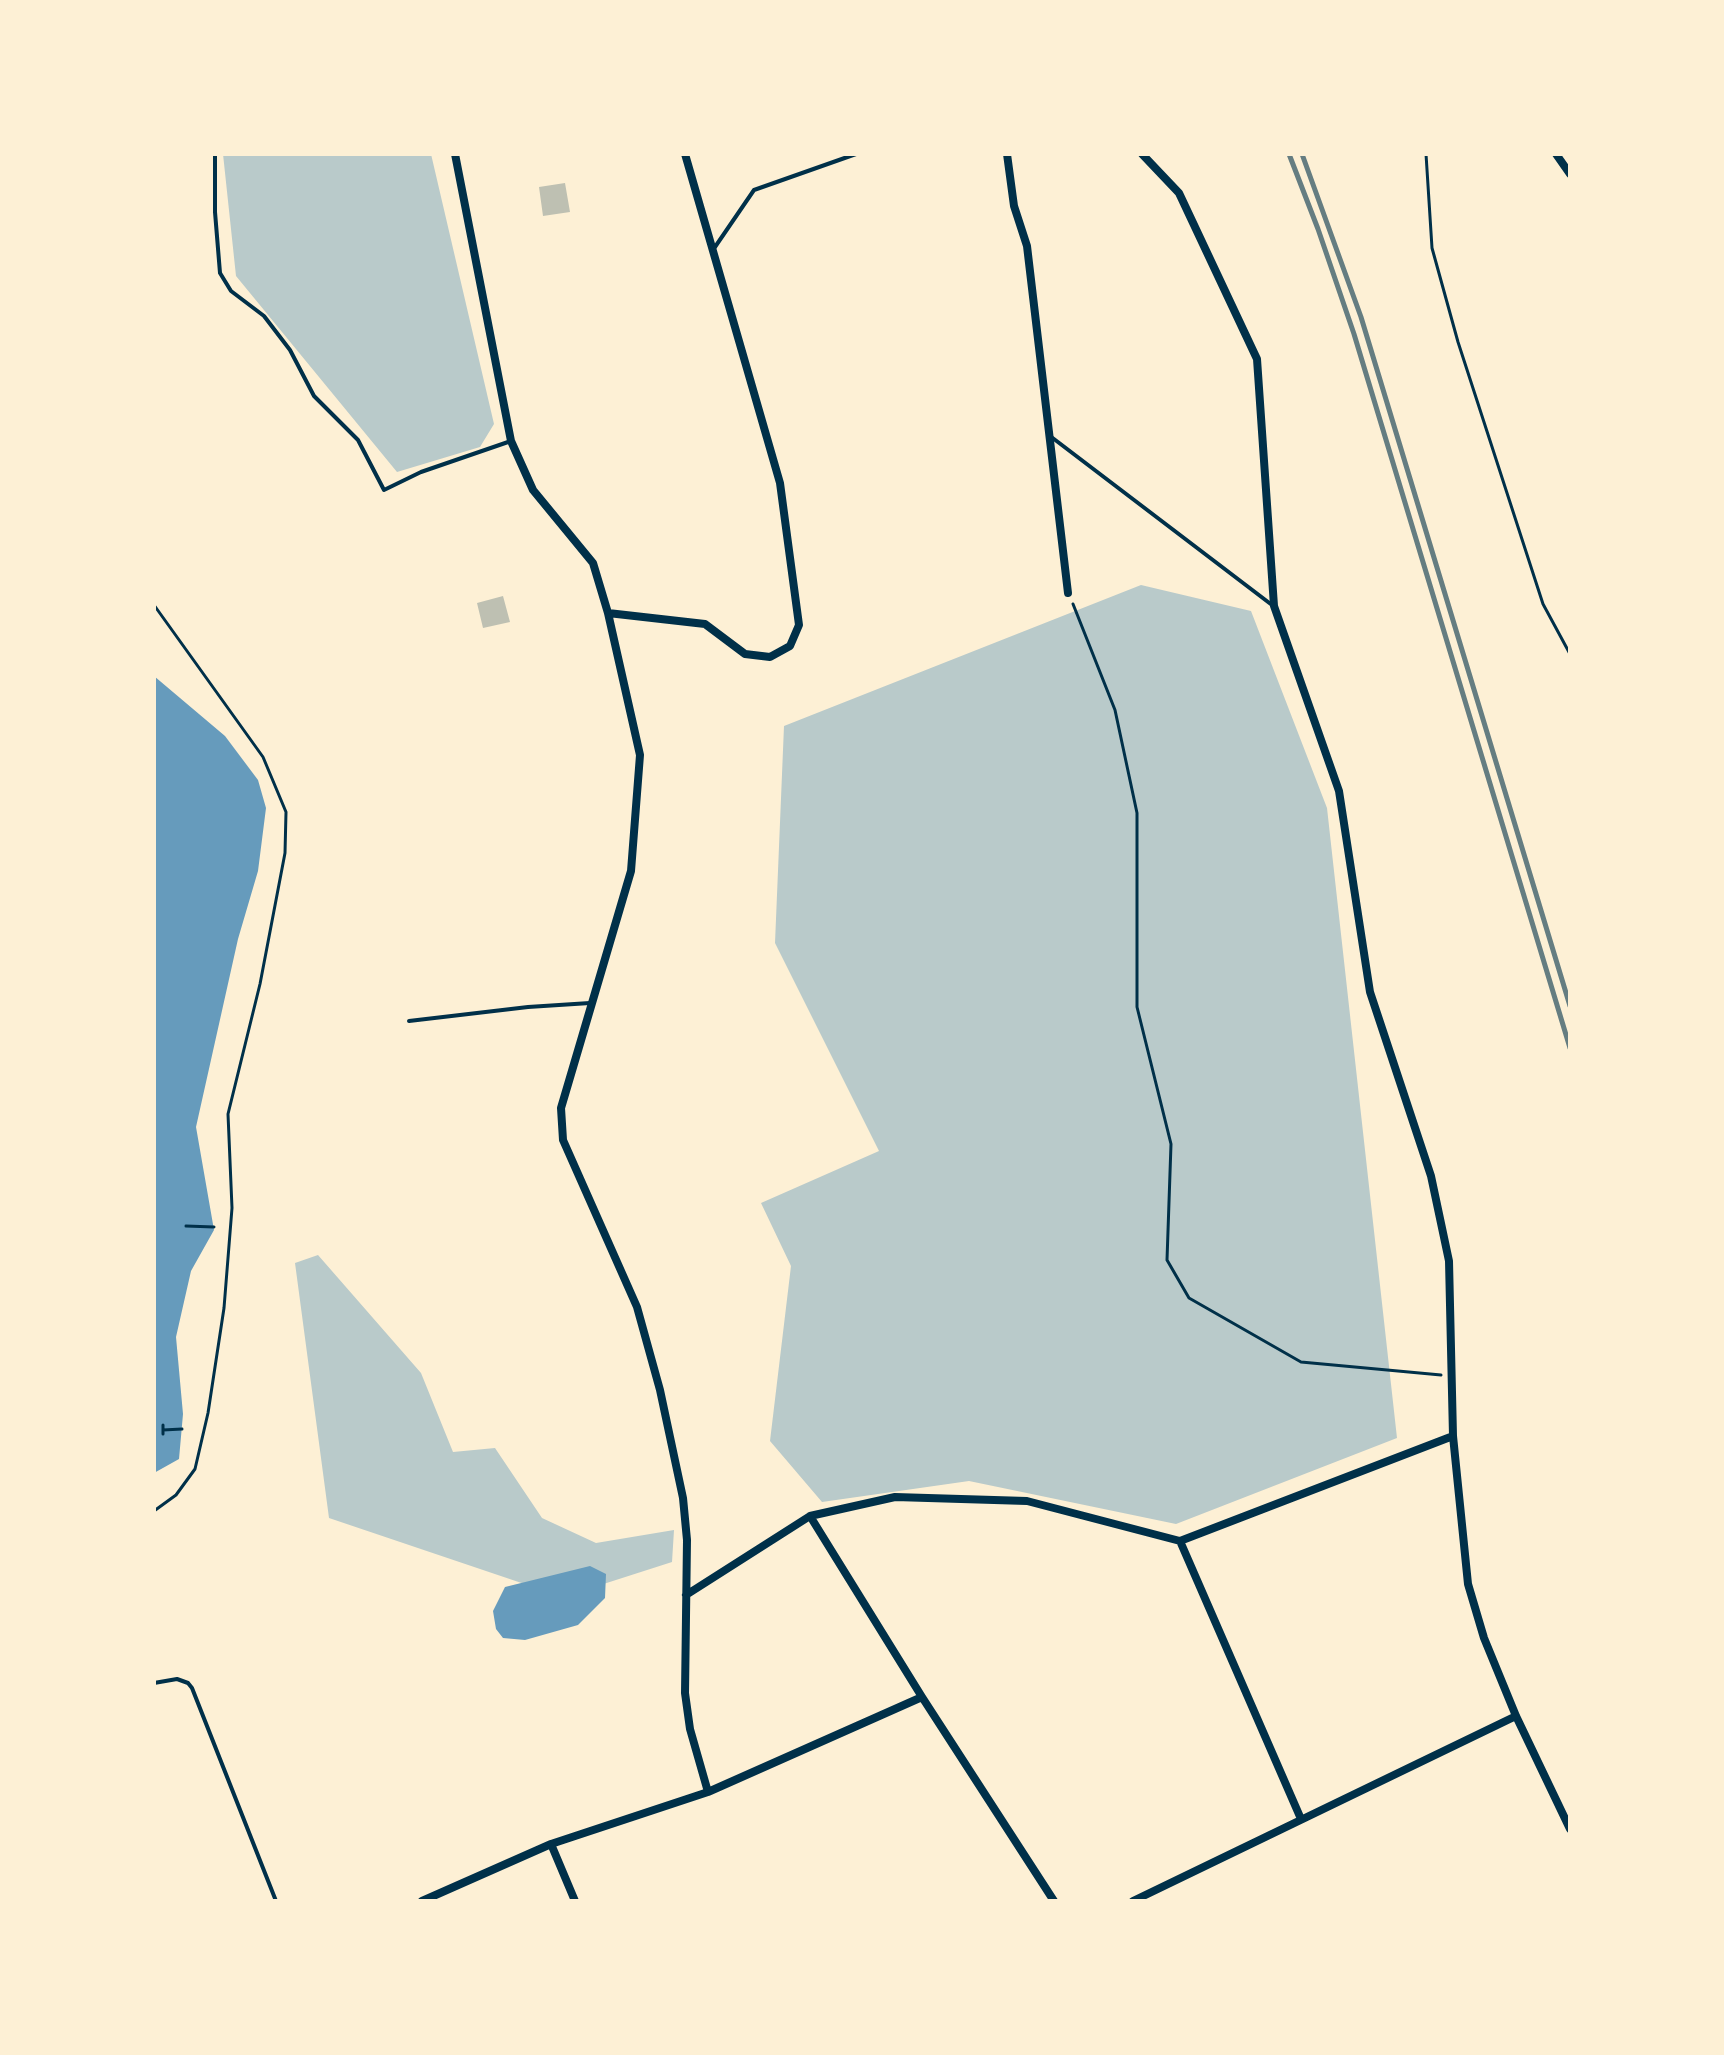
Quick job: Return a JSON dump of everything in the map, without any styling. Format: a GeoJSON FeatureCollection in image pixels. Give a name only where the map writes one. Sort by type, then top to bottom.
{"type":"FeatureCollection","features":[{"type":"Feature","properties":{"kind":"street"},"geometry":{"type":"LineString","coordinates":[[455,154],[511,441],[533,490],[593,563],[608,613],[640,755],[631,871],[561,1108],[563,1140],[637,1307],[660,1390],[683,1498],[687,1540],[685,1693],[690,1729],[708,1792]]}},
{"type":"Feature","properties":{"kind":"street"},"geometry":{"type":"LineString","coordinates":[[608,613],[705,624],[745,654],[770,657],[790,646],[799,625],[780,483],[685,154]]}},
{"type":"Feature","properties":{"kind":"street"},"geometry":{"type":"LineString","coordinates":[[1007,154],[1014,206],[1027,246],[1068,593]]}},
{"type":"Feature","properties":{"kind":"street"},"geometry":{"type":"LineString","coordinates":[[1142,154],[1179,193],[1257,359],[1274,606],[1339,791],[1370,992],[1431,1176],[1449,1261],[1453,1436],[1468,1584],[1484,1638],[1516,1716],[1570,1829]]}},
{"type":"Feature","properties":{"kind":"street"},"geometry":{"type":"LineString","coordinates":[[1556,154],[1570,174]]}},
{"type":"Feature","properties":{"kind":"street"},"geometry":{"type":"LineString","coordinates":[[686,1595],[810,1516],[895,1497],[1027,1501],[1180,1541],[1453,1436]]}},
{"type":"Feature","properties":{"kind":"street"},"geometry":{"type":"LineString","coordinates":[[810,1516],[1054,1901]]}},
{"type":"Feature","properties":{"kind":"street"},"geometry":{"type":"LineString","coordinates":[[1180,1541],[1301,1819]]}},
{"type":"Feature","properties":{"kind":"street"},"geometry":{"type":"LineString","coordinates":[[422,1901],[551,1844],[708,1792],[922,1697]]}},
{"type":"Feature","properties":{"kind":"street"},"geometry":{"type":"LineString","coordinates":[[1133,1901],[1516,1716]]}},
{"type":"Feature","properties":{"kind":"street"},"geometry":{"type":"LineString","coordinates":[[551,1844],[575,1901]]}},
{"type":"Feature","properties":{"kind":"lane"},"geometry":{"type":"LineString","coordinates":[[215,154],[215,212],[220,273],[231,291],[264,316],[290,350],[314,396],[358,440],[384,490],[421,472],[511,441]]}},
{"type":"Feature","properties":{"kind":"lane"},"geometry":{"type":"LineString","coordinates":[[714,248],[754,190],[856,154]]}},
{"type":"Feature","properties":{"kind":"lane"},"geometry":{"type":"LineString","coordinates":[[1049,435],[1274,606]]}},
{"type":"Feature","properties":{"kind":"lane"},"geometry":{"type":"LineString","coordinates":[[409,1021],[592,1003]]}},
{"type":"Feature","properties":{"kind":"lane"},"geometry":{"type":"LineString","coordinates":[[154,1683],[177,1679],[192,1688],[276,1901]]}},
{"type":"Feature","properties":{"kind":"path"},"geometry":{"type":"LineString","coordinates":[[1426,154],[1432,248],[1458,342],[1543,604],[1570,654]]}},
{"type":"Feature","properties":{"kind":"path"},"geometry":{"type":"LineString","coordinates":[[1068,593],[1115,710],[1137,813],[1137,1007],[1171,1144],[1167,1260],[1189,1298],[1301,1362],[1450,1376]]}},
{"type":"Feature","properties":{"kind":"path"},"geometry":{"type":"LineString","coordinates":[[154,605],[263,757],[286,812],[285,853],[260,984],[228,1114],[232,1208],[224,1308],[208,1413],[195,1469],[176,1495],[154,1511]]}},
{"type":"Feature","properties":{"kind":"path"},"geometry":{"type":"LineString","coordinates":[[186,1226],[214,1227]]}},
{"type":"Feature","properties":{"kind":"path"},"geometry":{"type":"LineString","coordinates":[[163,1430],[182,1429]]}},
{"type":"Feature","properties":{"kind":"shaded area"},"geometry":{"type":"Polygon","coordinates":[[[223,154],[431,154],[494,424],[480,447],[397,472],[236,276],[223,154]]]}},
{"type":"Feature","properties":{"kind":"shaded area"},"geometry":{"type":"Polygon","coordinates":[[[1141,585],[1251,611],[1327,808],[1397,1438],[1176,1524],[969,1481],[822,1502],[770,1441],[791,1266],[761,1203],[879,1151],[775,943],[784,726],[1141,585]]]}},
{"type":"Feature","properties":{"kind":"shaded area"},"geometry":{"type":"Polygon","coordinates":[[[318,1255],[421,1373],[453,1452],[495,1448],[542,1518],[596,1543],[674,1530],[672,1562],[563,1597],[329,1518],[295,1263],[318,1255]]]}},
{"type":"Feature","properties":{"kind":"water"},"geometry":{"type":"Polygon","coordinates":[[[154,676],[225,736],[258,780],[266,808],[258,871],[238,939],[196,1127],[214,1230],[191,1271],[176,1337],[183,1414],[179,1459],[154,1473],[154,676]]]}},
{"type":"Feature","properties":{"kind":"water"},"geometry":{"type":"Polygon","coordinates":[[[590,1566],[606,1574],[605,1598],[578,1625],[525,1640],[503,1638],[496,1629],[493,1611],[505,1587],[590,1566]]]}},
{"type":"Feature","properties":{"kind":"building"},"geometry":{"type":"Polygon","coordinates":[[[565,183],[570,212],[543,216],[539,187],[565,183]]]}},
{"type":"Feature","properties":{"kind":"building"},"geometry":{"type":"Polygon","coordinates":[[[503,596],[510,622],[483,628],[477,603],[503,596]]]}},
{"type":"Feature","properties":{"kind":"railway"},"geometry":{"type":"LineString","coordinates":[[1289,154],[1354,334],[1570,1048]]}},
{"type":"Feature","properties":{"kind":"railway"},"geometry":{"type":"LineString","coordinates":[[1302,154],[1361,317],[1570,1006]]}}]}
